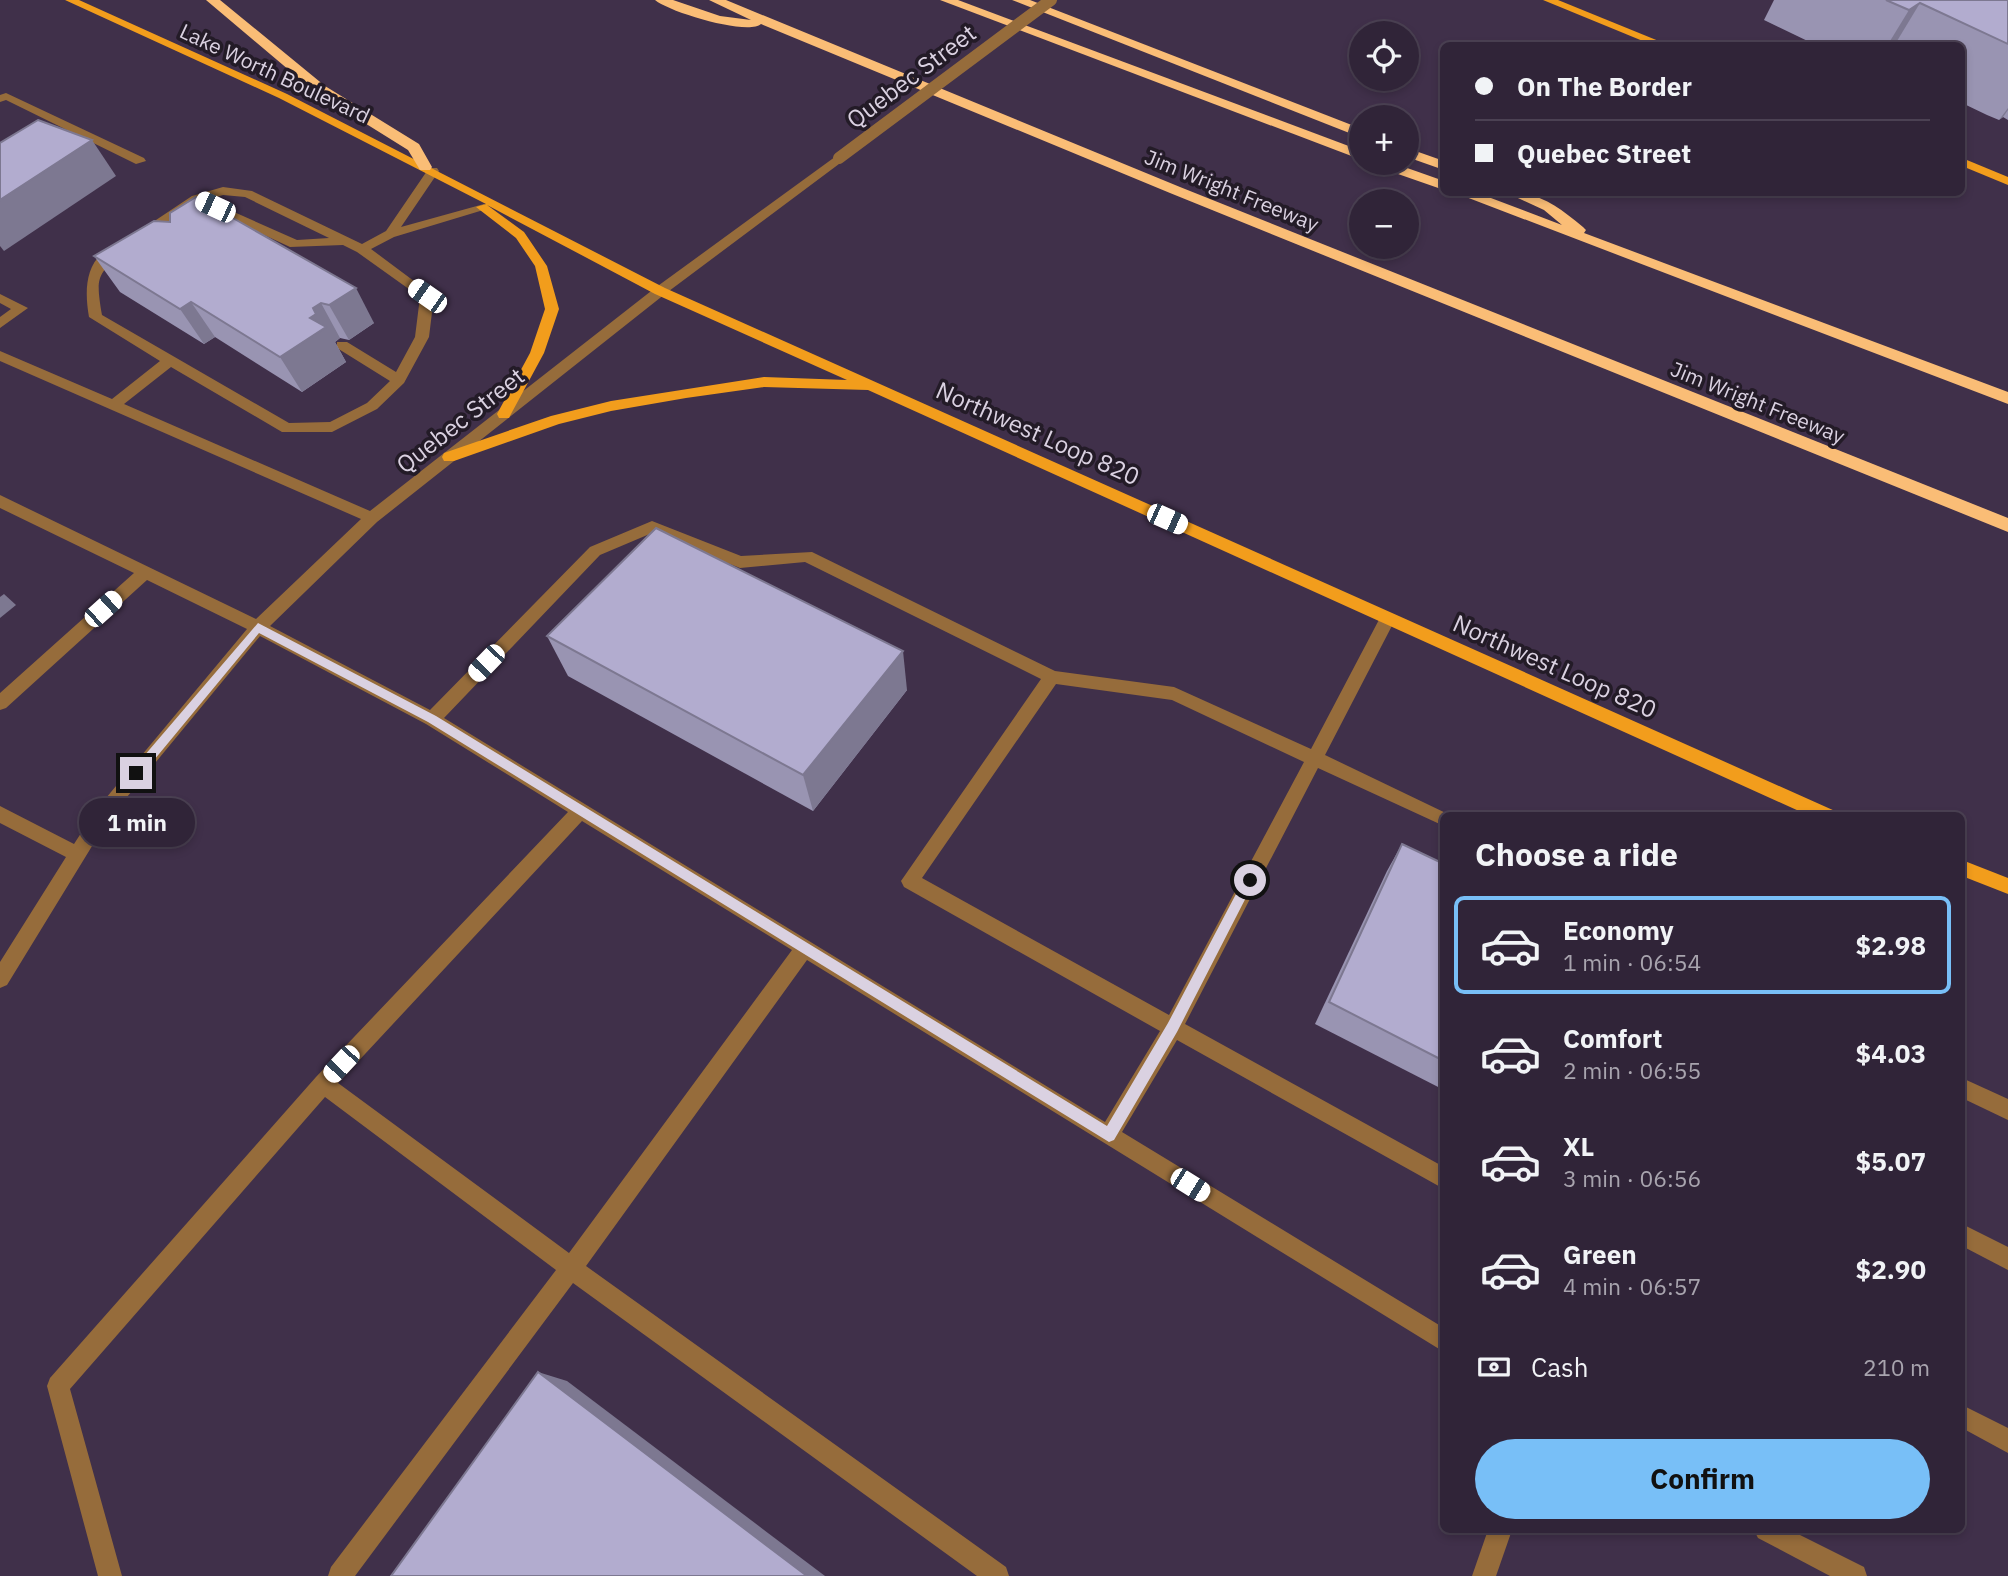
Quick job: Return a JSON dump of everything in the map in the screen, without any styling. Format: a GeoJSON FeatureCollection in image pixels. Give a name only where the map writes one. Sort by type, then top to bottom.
{"type":"FeatureCollection","features":[{"type":"Feature","properties":{"kind":"highway"},"geometry":{"type":"LineString","coordinates":[[212,0],[320,89],[414,147],[433,171]]}},
{"type":"Feature","properties":{"kind":"highway"},"geometry":{"type":"LineString","coordinates":[[661,0],[718,20],[774,25]]}},
{"type":"Feature","properties":{"kind":"highway","name":"Jim Wright Freeway"},"geometry":{"type":"LineString","coordinates":[[715,0],[2008,525]]}},
{"type":"Feature","properties":{"kind":"highway"},"geometry":{"type":"LineString","coordinates":[[946,0],[1349,151]]}},
{"type":"Feature","properties":{"kind":"highway"},"geometry":{"type":"LineString","coordinates":[[1017,0],[1349,129]]}},
{"type":"Feature","properties":{"kind":"highway"},"geometry":{"type":"LineString","coordinates":[[1419,157],[1440,164]]}},
{"type":"Feature","properties":{"kind":"highway"},"geometry":{"type":"LineString","coordinates":[[1412,175],[1440,186]]}},
{"type":"Feature","properties":{"kind":"highway"},"geometry":{"type":"LineString","coordinates":[[1470,196],[2008,398]]}},
{"type":"Feature","properties":{"kind":"highway"},"geometry":{"type":"LineString","coordinates":[[1522,196],[1549,207],[1593,243]]}},
{"type":"Feature","properties":{"kind":"main road","name":"Lake Worth Boulevard"},"geometry":{"type":"LineString","coordinates":[[70,0],[283,96],[433,171]]}},
{"type":"Feature","properties":{"kind":"main road"},"geometry":{"type":"LineString","coordinates":[[1548,0],[1571,5],[1657,42]]}},
{"type":"Feature","properties":{"kind":"main road"},"geometry":{"type":"LineString","coordinates":[[1965,163],[2008,181]]}},
{"type":"Feature","properties":{"kind":"main road"},"geometry":{"type":"LineString","coordinates":[[433,171],[520,235],[541,266],[552,309],[537,353],[504,414]]}},
{"type":"Feature","properties":{"kind":"main road","name":"Northwest Loop 820"},"geometry":{"type":"LineString","coordinates":[[433,171],[660,291],[1820,812]]}},
{"type":"Feature","properties":{"kind":"main road"},"geometry":{"type":"LineString","coordinates":[[449,457],[555,420],[611,406],[691,392],[764,382],[874,387]]}},
{"type":"Feature","properties":{"kind":"main road"},"geometry":{"type":"LineString","coordinates":[[1965,869],[2008,886]]}},
{"type":"Feature","properties":{"kind":"street","name":"Quebec Street"},"geometry":{"type":"LineString","coordinates":[[0,979],[102,815],[258,627],[372,518],[660,291],[1051,0]]}},
{"type":"Feature","properties":{"kind":"street"},"geometry":{"type":"LineString","coordinates":[[2,95],[140,161]]}},
{"type":"Feature","properties":{"kind":"street"},"geometry":{"type":"LineString","coordinates":[[390,234],[433,171]]}},
{"type":"Feature","properties":{"kind":"street"},"geometry":{"type":"LineString","coordinates":[[223,191],[248,194],[362,249],[427,296],[422,337],[399,380],[373,406],[332,426],[287,428],[96,317],[90,286],[101,260],[152,233],[196,199],[223,191]]}},
{"type":"Feature","properties":{"kind":"street"},"geometry":{"type":"LineString","coordinates":[[196,199],[295,244],[344,241]]}},
{"type":"Feature","properties":{"kind":"street"},"geometry":{"type":"LineString","coordinates":[[362,249],[390,234],[484,208]]}},
{"type":"Feature","properties":{"kind":"street"},"geometry":{"type":"LineString","coordinates":[[0,298],[21,308],[0,324]]}},
{"type":"Feature","properties":{"kind":"street"},"geometry":{"type":"LineString","coordinates":[[341,345],[399,380]]}},
{"type":"Feature","properties":{"kind":"street"},"geometry":{"type":"LineString","coordinates":[[0,356],[372,518]]}},
{"type":"Feature","properties":{"kind":"street"},"geometry":{"type":"LineString","coordinates":[[114,405],[170,360]]}},
{"type":"Feature","properties":{"kind":"street"},"geometry":{"type":"LineString","coordinates":[[0,501],[258,627],[432,719],[1440,1339]]}},
{"type":"Feature","properties":{"kind":"street"},"geometry":{"type":"LineString","coordinates":[[432,719],[595,551],[652,527],[740,562],[807,556],[1052,677],[1174,694],[1440,816]]}},
{"type":"Feature","properties":{"kind":"street"},"geometry":{"type":"LineString","coordinates":[[0,703],[145,572]]}},
{"type":"Feature","properties":{"kind":"street"},"geometry":{"type":"LineString","coordinates":[[1109,1135],[1172,1028],[1388,618]]}},
{"type":"Feature","properties":{"kind":"street"},"geometry":{"type":"LineString","coordinates":[[1052,677],[910,881],[1440,1177]]}},
{"type":"Feature","properties":{"kind":"street"},"geometry":{"type":"LineString","coordinates":[[110,1576],[58,1386],[323,1083],[581,810]]}},
{"type":"Feature","properties":{"kind":"street"},"geometry":{"type":"LineString","coordinates":[[0,814],[77,854]]}},
{"type":"Feature","properties":{"kind":"street"},"geometry":{"type":"LineString","coordinates":[[340,1576],[571,1268],[805,948]]}},
{"type":"Feature","properties":{"kind":"street"},"geometry":{"type":"LineString","coordinates":[[323,1083],[571,1268],[997,1576]]}},
{"type":"Feature","properties":{"kind":"street"},"geometry":{"type":"LineString","coordinates":[[1965,1089],[2008,1110]]}},
{"type":"Feature","properties":{"kind":"street"},"geometry":{"type":"LineString","coordinates":[[1965,1237],[2008,1259]]}},
{"type":"Feature","properties":{"kind":"street"},"geometry":{"type":"LineString","coordinates":[[1965,1418],[2008,1441]]}},
{"type":"Feature","properties":{"kind":"street"},"geometry":{"type":"LineString","coordinates":[[1484,1576],[1499,1533]]}},
{"type":"Feature","properties":{"kind":"street"},"geometry":{"type":"LineString","coordinates":[[1772,1533],[1855,1576]]}},
{"type":"Feature","properties":{"kind":"building"},"geometry":{"type":"Polygon","coordinates":[[[1886,0],[2008,0],[2008,44],[1920,3],[1909,10],[1886,0]]]}},
{"type":"Feature","properties":{"kind":"building"},"geometry":{"type":"Polygon","coordinates":[[[38,120],[92,140],[0,200],[0,143],[38,120]]]}},
{"type":"Feature","properties":{"kind":"building"},"geometry":{"type":"Polygon","coordinates":[[[196,197],[356,288],[329,305],[321,303],[313,308],[316,314],[310,318],[326,327],[280,357],[191,302],[180,309],[94,256],[154,221],[170,222],[170,213],[196,197]]]}},
{"type":"Feature","properties":{"kind":"building"},"geometry":{"type":"Polygon","coordinates":[[[656,528],[903,651],[803,775],[547,636],[656,528]]]}},
{"type":"Feature","properties":{"kind":"building"},"geometry":{"type":"Polygon","coordinates":[[[1402,844],[1440,862],[1440,1059],[1329,1002],[1402,844]]]}},
{"type":"Feature","properties":{"kind":"building"},"geometry":{"type":"Polygon","coordinates":[[[538,1372],[807,1576],[391,1576],[538,1372]]]}},
{"type":"Feature","properties":{"kind":"route"},"geometry":{"type":"LineString","coordinates":[[136,773],[258,627],[432,719],[1109,1135],[1172,1028],[1250,880]]}}]}
